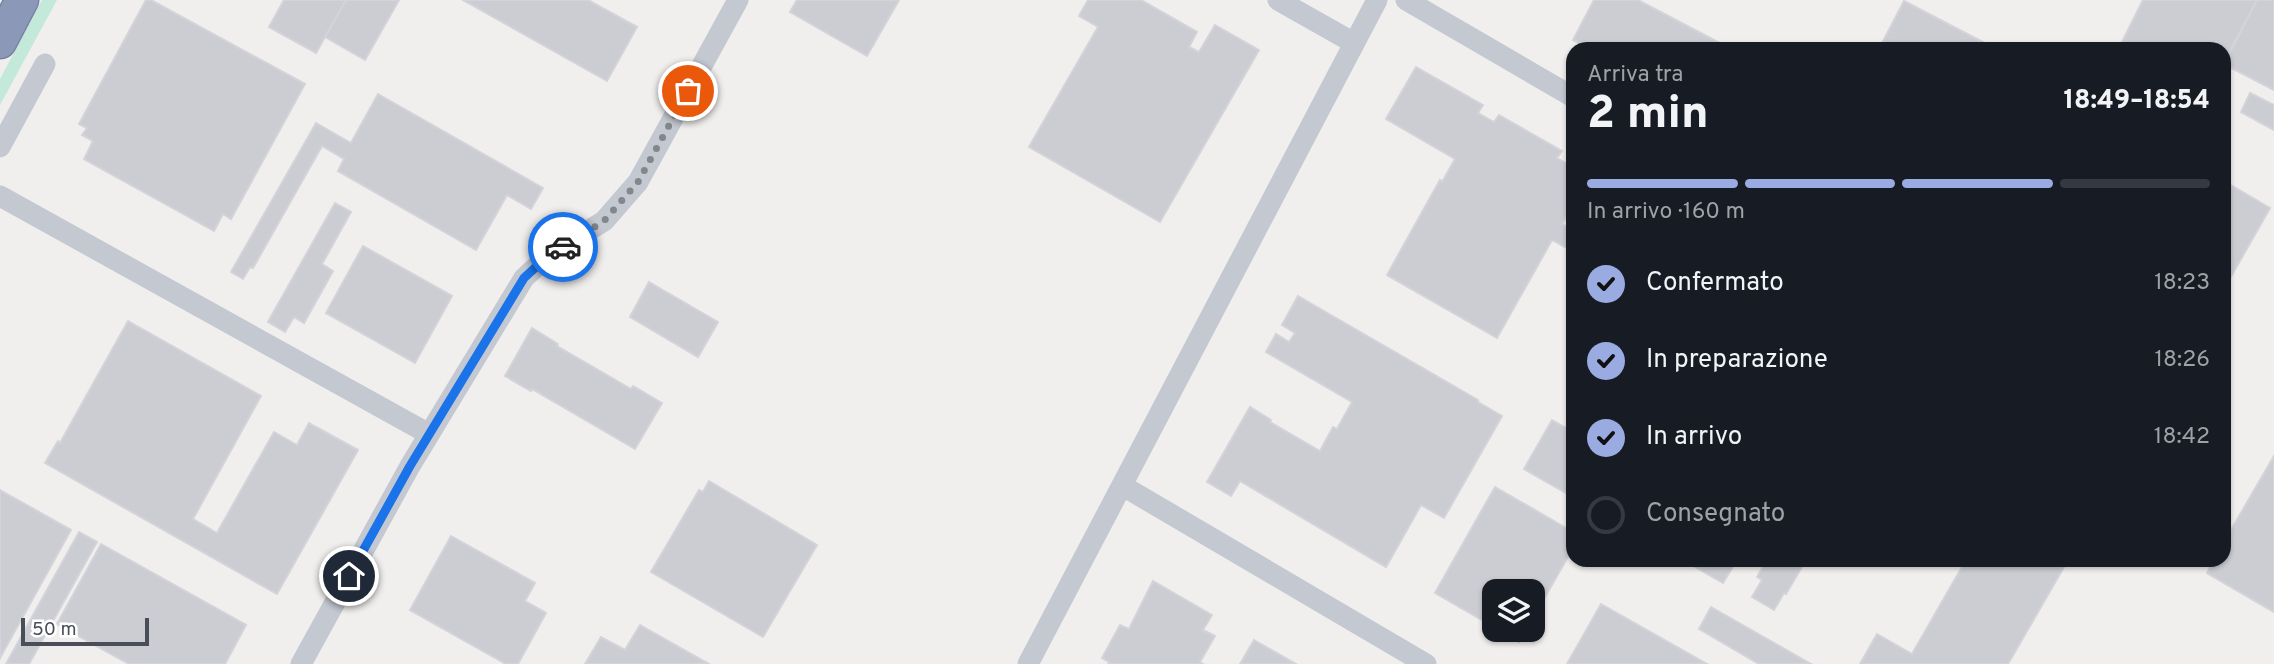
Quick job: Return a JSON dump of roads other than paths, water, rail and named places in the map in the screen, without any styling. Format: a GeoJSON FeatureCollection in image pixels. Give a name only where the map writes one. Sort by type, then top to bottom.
{"type":"FeatureCollection","features":[{"type":"Feature","properties":{"kind":"highway"},"geometry":{"type":"LineString","coordinates":[[0,42],[22,0]]}},
{"type":"Feature","properties":{"kind":"street"},"geometry":{"type":"LineString","coordinates":[[301,664],[429,434],[524,278],[549,255],[604,221],[638,182],[738,0]]}},
{"type":"Feature","properties":{"kind":"street"},"geometry":{"type":"LineString","coordinates":[[1278,0],[1354,43]]}},
{"type":"Feature","properties":{"kind":"street"},"geometry":{"type":"LineString","coordinates":[[1028,664],[1377,0]]}},
{"type":"Feature","properties":{"kind":"street"},"geometry":{"type":"LineString","coordinates":[[1406,0],[1566,93]]}},
{"type":"Feature","properties":{"kind":"street"},"geometry":{"type":"LineString","coordinates":[[0,147],[45,64]]}},
{"type":"Feature","properties":{"kind":"street"},"geometry":{"type":"LineString","coordinates":[[0,196],[429,434]]}},
{"type":"Feature","properties":{"kind":"street"},"geometry":{"type":"LineString","coordinates":[[1123,486],[1426,664]]}}]}
